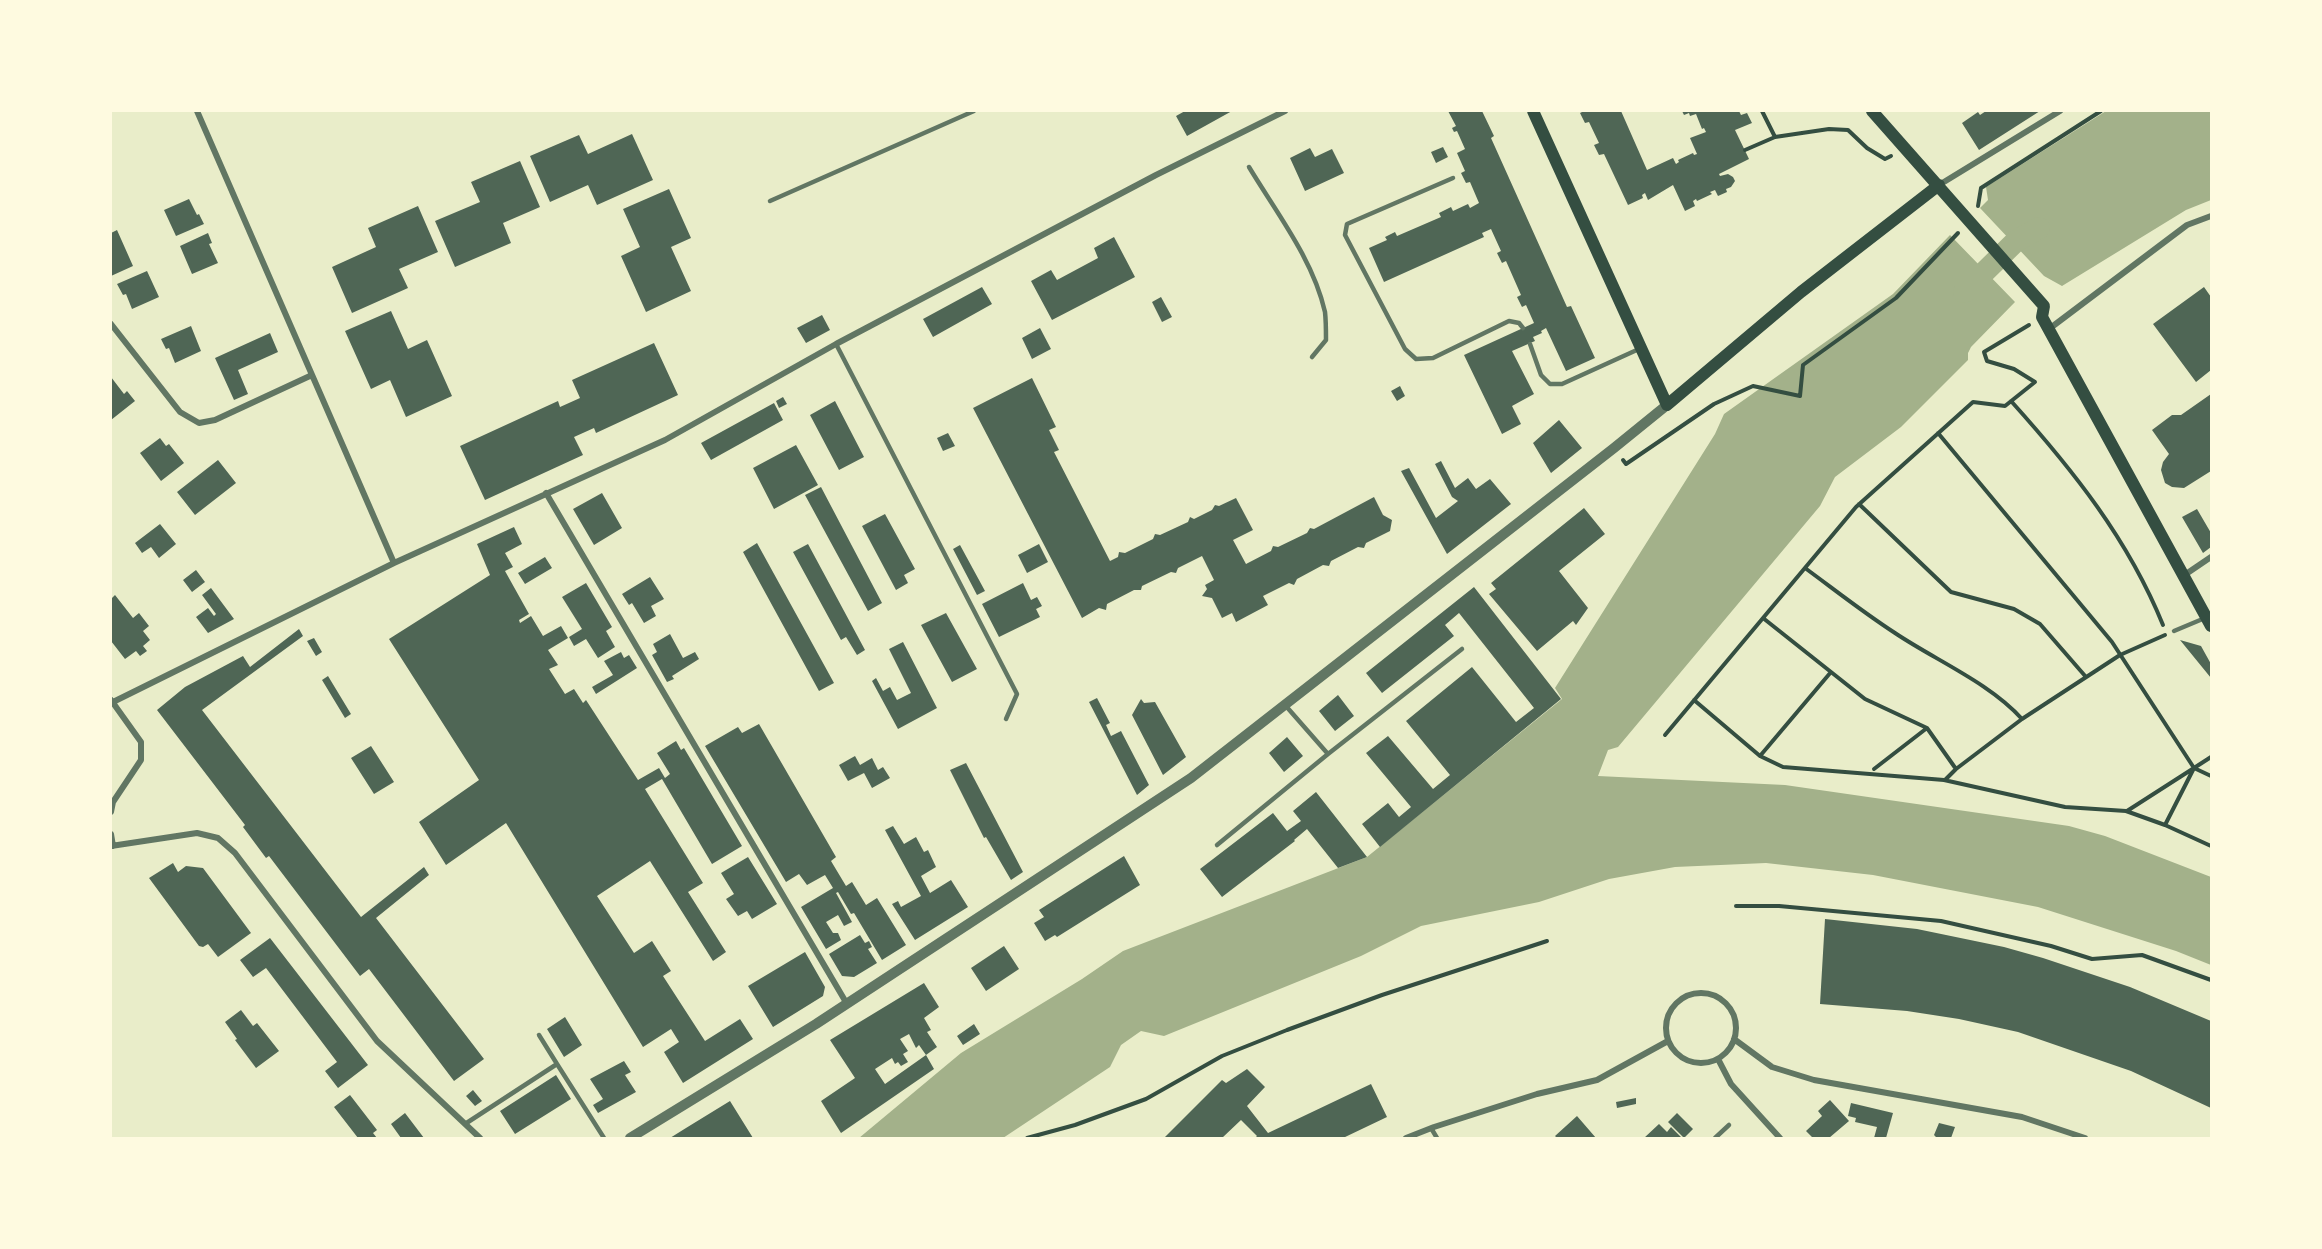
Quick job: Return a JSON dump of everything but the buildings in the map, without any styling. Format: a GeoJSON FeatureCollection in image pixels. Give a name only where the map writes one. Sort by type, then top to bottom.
{"type":"FeatureCollection","features":[{"type":"Feature","properties":{"kind":"main road"},"geometry":{"type":"LineString","coordinates":[[1533,111],[1667,405],[1801,292],[1939,185]]}},
{"type":"Feature","properties":{"kind":"main road"},"geometry":{"type":"LineString","coordinates":[[1872,111],[1955,203],[2043,312],[2049,329],[2209,620]]}},
{"type":"Feature","properties":{"kind":"street"},"geometry":{"type":"LineString","coordinates":[[197,111],[394,563]]}},
{"type":"Feature","properties":{"kind":"street"},"geometry":{"type":"LineString","coordinates":[[111,812],[113,802],[141,760],[141,742],[112,701],[394,563],[665,440],[836,344],[1156,175],[1285,111]]}},
{"type":"Feature","properties":{"kind":"street"},"geometry":{"type":"LineString","coordinates":[[1939,185],[2061,111]]}},
{"type":"Feature","properties":{"kind":"street"},"geometry":{"type":"LineString","coordinates":[[2049,329],[2187,225],[2211,216]]}},
{"type":"Feature","properties":{"kind":"street"},"geometry":{"type":"LineString","coordinates":[[111,324],[180,412],[199,423],[215,420],[312,375]]}},
{"type":"Feature","properties":{"kind":"street"},"geometry":{"type":"LineString","coordinates":[[630,1138],[847,1004],[1191,778],[1667,405]]}},
{"type":"Feature","properties":{"kind":"street"},"geometry":{"type":"LineString","coordinates":[[546,493],[847,1004]]}},
{"type":"Feature","properties":{"kind":"street"},"geometry":{"type":"LineString","coordinates":[[2183,576],[2211,557]]}},
{"type":"Feature","properties":{"kind":"street"},"geometry":{"type":"LineString","coordinates":[[111,834],[112,846],[197,833],[218,838],[235,853],[376,1041],[480,1138]]}},
{"type":"Feature","properties":{"kind":"street"},"geometry":{"type":"LineString","coordinates":[[1694,993],[1718,996],[1728,1005],[1735,1021],[1734,1040],[1725,1054],[1709,1062],[1689,1061],[1680,1057],[1668,1041],[1665,1029],[1673,1005],[1683,997],[1694,993]]}},
{"type":"Feature","properties":{"kind":"street"},"geometry":{"type":"LineString","coordinates":[[1734,1040],[1772,1067],[1814,1080],[2022,1117],[2085,1138]]}},
{"type":"Feature","properties":{"kind":"street"},"geometry":{"type":"LineString","coordinates":[[1406,1138],[1537,1094],[1597,1080],[1668,1041]]}},
{"type":"Feature","properties":{"kind":"street"},"geometry":{"type":"LineString","coordinates":[[1718,1059],[1731,1084],[1780,1138]]}},
{"type":"Feature","properties":{"kind":"lane"},"geometry":{"type":"LineString","coordinates":[[770,201],[974,111]]}},
{"type":"Feature","properties":{"kind":"lane"},"geometry":{"type":"LineString","coordinates":[[1249,167],[1308,264],[1316,283],[1325,314],[1326,340],[1312,357]]}},
{"type":"Feature","properties":{"kind":"lane"},"geometry":{"type":"LineString","coordinates":[[1453,178],[1347,224],[1345,235],[1405,350],[1416,359],[1433,358],[1509,321],[1519,323],[1523,328]]}},
{"type":"Feature","properties":{"kind":"lane"},"geometry":{"type":"LineString","coordinates":[[836,344],[1017,694],[1006,719]]}},
{"type":"Feature","properties":{"kind":"lane"},"geometry":{"type":"LineString","coordinates":[[1530,344],[1541,375],[1550,384],[1562,384],[1641,348]]}},
{"type":"Feature","properties":{"kind":"lane"},"geometry":{"type":"LineString","coordinates":[[2174,631],[2209,620]]}},
{"type":"Feature","properties":{"kind":"lane"},"geometry":{"type":"LineString","coordinates":[[1218,845],[1328,754],[1462,650]]}},
{"type":"Feature","properties":{"kind":"lane"},"geometry":{"type":"LineString","coordinates":[[1285,705],[1328,754]]}},
{"type":"Feature","properties":{"kind":"lane"},"geometry":{"type":"LineString","coordinates":[[538,1035],[604,1138]]}},
{"type":"Feature","properties":{"kind":"lane"},"geometry":{"type":"LineString","coordinates":[[465,1124],[557,1064]]}},
{"type":"Feature","properties":{"kind":"lane"},"geometry":{"type":"LineString","coordinates":[[1715,1138],[1729,1125]]}},
{"type":"Feature","properties":{"kind":"lane"},"geometry":{"type":"LineString","coordinates":[[1431,1128],[1437,1138]]}},
{"type":"Feature","properties":{"kind":"path"},"geometry":{"type":"LineString","coordinates":[[1762,111],[1775,137]]}},
{"type":"Feature","properties":{"kind":"path"},"geometry":{"type":"LineString","coordinates":[[1977,213],[1981,188],[2101,111]]}},
{"type":"Feature","properties":{"kind":"path"},"geometry":{"type":"LineString","coordinates":[[1744,150],[1775,137],[1829,129],[1848,130],[1867,148],[1885,159],[1906,148]]}},
{"type":"Feature","properties":{"kind":"path"},"geometry":{"type":"LineString","coordinates":[[1614,448],[1626,464],[1714,404],[1753,386],[1800,396],[1803,365],[1896,298],[1963,228]]}},
{"type":"Feature","properties":{"kind":"path"},"geometry":{"type":"LineString","coordinates":[[1665,735],[1859,504],[1973,402],[2005,406],[2035,382],[2014,369],[1987,361],[1984,352],[2043,312]]}},
{"type":"Feature","properties":{"kind":"path"},"geometry":{"type":"LineString","coordinates":[[2011,401],[2101,509],[2147,586],[2167,634]]}},
{"type":"Feature","properties":{"kind":"path"},"geometry":{"type":"LineString","coordinates":[[1938,433],[2112,642],[2194,768],[2211,776]]}},
{"type":"Feature","properties":{"kind":"path"},"geometry":{"type":"LineString","coordinates":[[1859,504],[1951,592],[2014,609],[2040,624],[2086,677]]}},
{"type":"Feature","properties":{"kind":"path"},"geometry":{"type":"LineString","coordinates":[[1805,568],[1895,633],[2005,703],[2022,718]]}},
{"type":"Feature","properties":{"kind":"path"},"geometry":{"type":"LineString","coordinates":[[1763,618],[1865,699],[1928,728],[1956,769]]}},
{"type":"Feature","properties":{"kind":"path"},"geometry":{"type":"LineString","coordinates":[[1944,780],[2022,718],[2120,655],[2174,631]]}},
{"type":"Feature","properties":{"kind":"path"},"geometry":{"type":"LineString","coordinates":[[1760,756],[1831,672]]}},
{"type":"Feature","properties":{"kind":"path"},"geometry":{"type":"LineString","coordinates":[[1694,700],[1760,756],[1783,767],[1944,780],[2065,807],[2126,811],[2165,825],[2211,846]]}},
{"type":"Feature","properties":{"kind":"path"},"geometry":{"type":"LineString","coordinates":[[1874,769],[1928,728]]}},
{"type":"Feature","properties":{"kind":"path"},"geometry":{"type":"LineString","coordinates":[[2126,811],[2211,757]]}},
{"type":"Feature","properties":{"kind":"path"},"geometry":{"type":"LineString","coordinates":[[2165,825],[2194,768]]}},
{"type":"Feature","properties":{"kind":"path"},"geometry":{"type":"LineString","coordinates":[[1736,906],[1779,906],[1941,921],[2051,946],[2092,959],[2142,955],[2211,980]]}},
{"type":"Feature","properties":{"kind":"path"},"geometry":{"type":"LineString","coordinates":[[1027,1138],[1075,1125],[1146,1099],[1222,1056],[1287,1030],[1382,995],[1547,941]]}},
{"type":"Feature","properties":{"kind":"shaded area"},"geometry":{"type":"Polygon","coordinates":[[[2106,111],[2211,111],[2211,200],[2186,210],[2062,286],[2044,276],[1980,208],[1988,200],[1986,187],[2106,111]]]}},
{"type":"Feature","properties":{"kind":"shaded area"},"geometry":{"type":"Polygon","coordinates":[[[1950,235],[2015,302],[1971,347],[1968,360],[1901,427],[1835,477],[1820,506],[1618,747],[1608,750],[1598,776],[1785,785],[2069,826],[2105,836],[2211,877],[2211,965],[2176,951],[2038,907],[1873,875],[1766,863],[1675,867],[1609,879],[1539,902],[1421,926],[1361,956],[1164,1036],[1141,1031],[1121,1045],[1110,1067],[1003,1138],[859,1138],[961,1053],[1082,979],[1123,951],[1367,857],[1562,699],[1555,688],[1715,434],[1724,414],[1893,294],[1950,235]]]}},
{"type":"Feature","properties":{"kind":"waterway"},"geometry":{"type":"LineString","coordinates":[[1964,292],[2016,241],[2039,228]]}}]}
